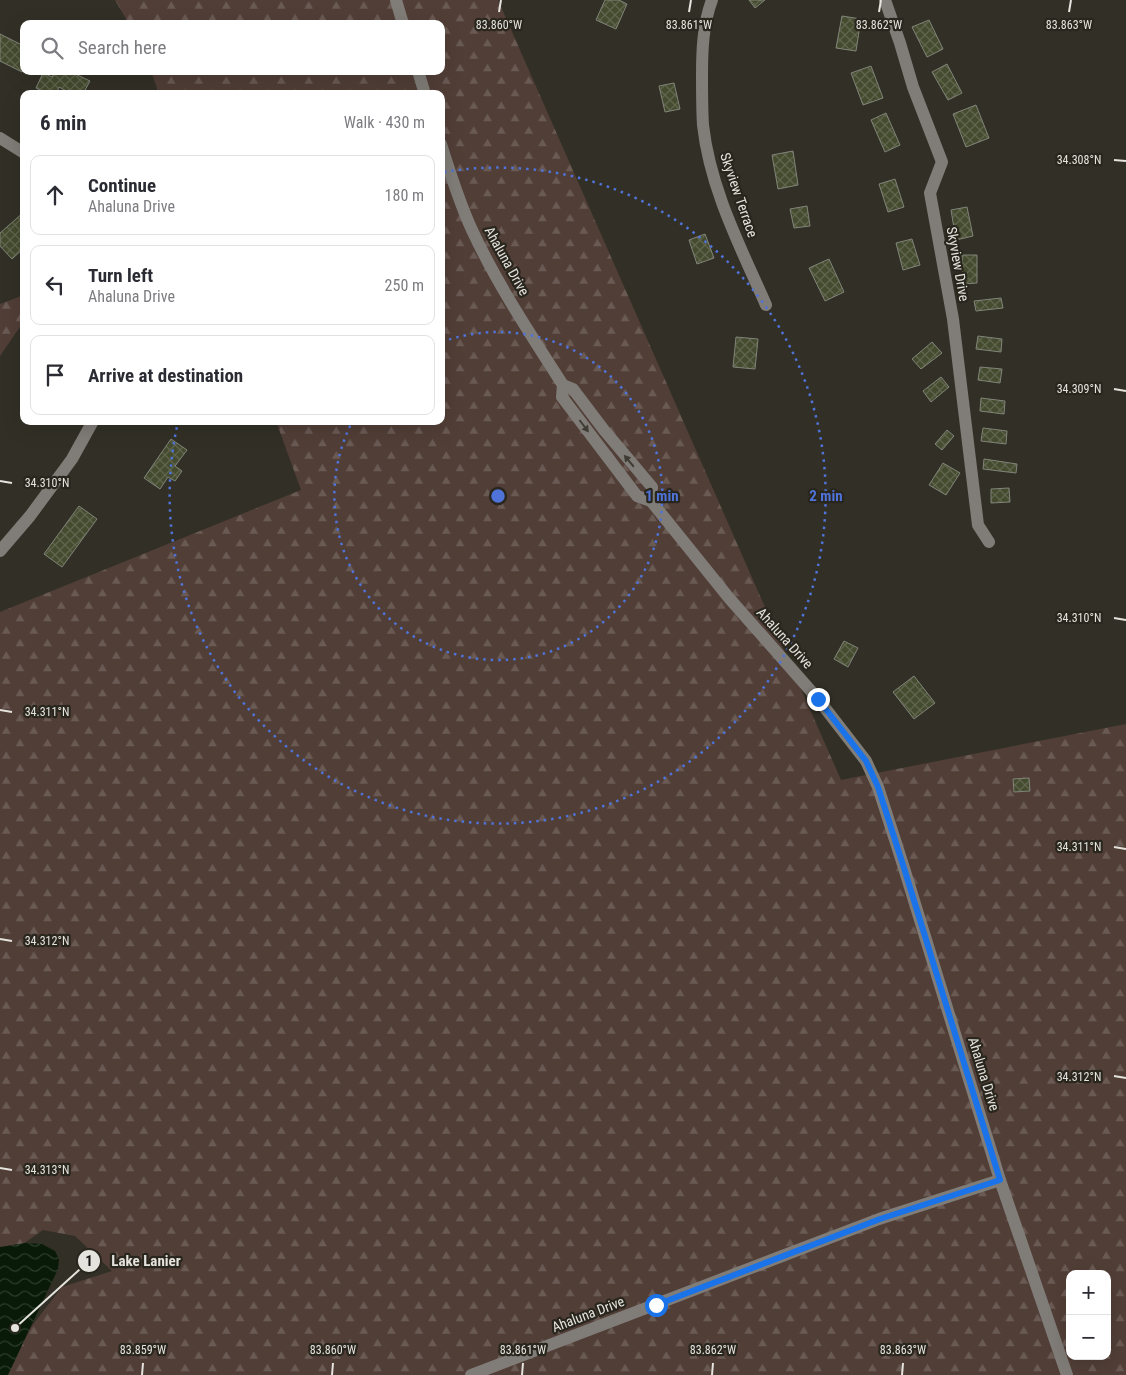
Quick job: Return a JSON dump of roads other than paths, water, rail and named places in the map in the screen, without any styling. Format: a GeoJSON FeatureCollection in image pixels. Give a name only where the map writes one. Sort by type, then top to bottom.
{"type":"FeatureCollection","features":[{"type":"Feature","properties":{"kind":"street"},"geometry":{"type":"LineString","coordinates":[[396,0],[402,20]]}},
{"type":"Feature","properties":{"kind":"street","name":"Skyview Terrace"},"geometry":{"type":"LineString","coordinates":[[712,0],[704,28],[702,50],[702,100],[707,145],[716,183],[727,216],[766,305]]}},
{"type":"Feature","properties":{"kind":"street","name":"Skyview Drive"},"geometry":{"type":"LineString","coordinates":[[885,0],[913,88],[942,162],[930,193],[953,319],[978,525],[989,542]]}},
{"type":"Feature","properties":{"kind":"street"},"geometry":{"type":"LineString","coordinates":[[419,75],[424,90]]}},
{"type":"Feature","properties":{"kind":"street"},"geometry":{"type":"LineString","coordinates":[[0,138],[20,150]]}},
{"type":"Feature","properties":{"kind":"street","name":"Ahaluna Drive"},"geometry":{"type":"LineString","coordinates":[[445,156],[472,230],[498,280],[563,385],[573,389],[604,430],[652,487],[651,501],[729,598],[818,699],[866,761],[878,787],[904,868],[1000,1180],[880,1219],[471,1375]]}},
{"type":"Feature","properties":{"kind":"street"},"geometry":{"type":"LineString","coordinates":[[0,551],[30,516],[67,467],[91,425]]}},
{"type":"Feature","properties":{"kind":"street"},"geometry":{"type":"LineString","coordinates":[[1000,1180],[1067,1375]]}},
{"type":"Feature","properties":{"kind":"water"},"geometry":{"type":"Polygon","coordinates":[[[25,1243],[42,1244],[55,1251],[59,1259],[58,1269],[8,1375],[0,1375],[0,1247],[25,1243]]]}},
{"type":"Feature","properties":{"kind":"place","name":"Lake Lanier"},"geometry":{"type":"Point","coordinates":[15,1328]}}]}
